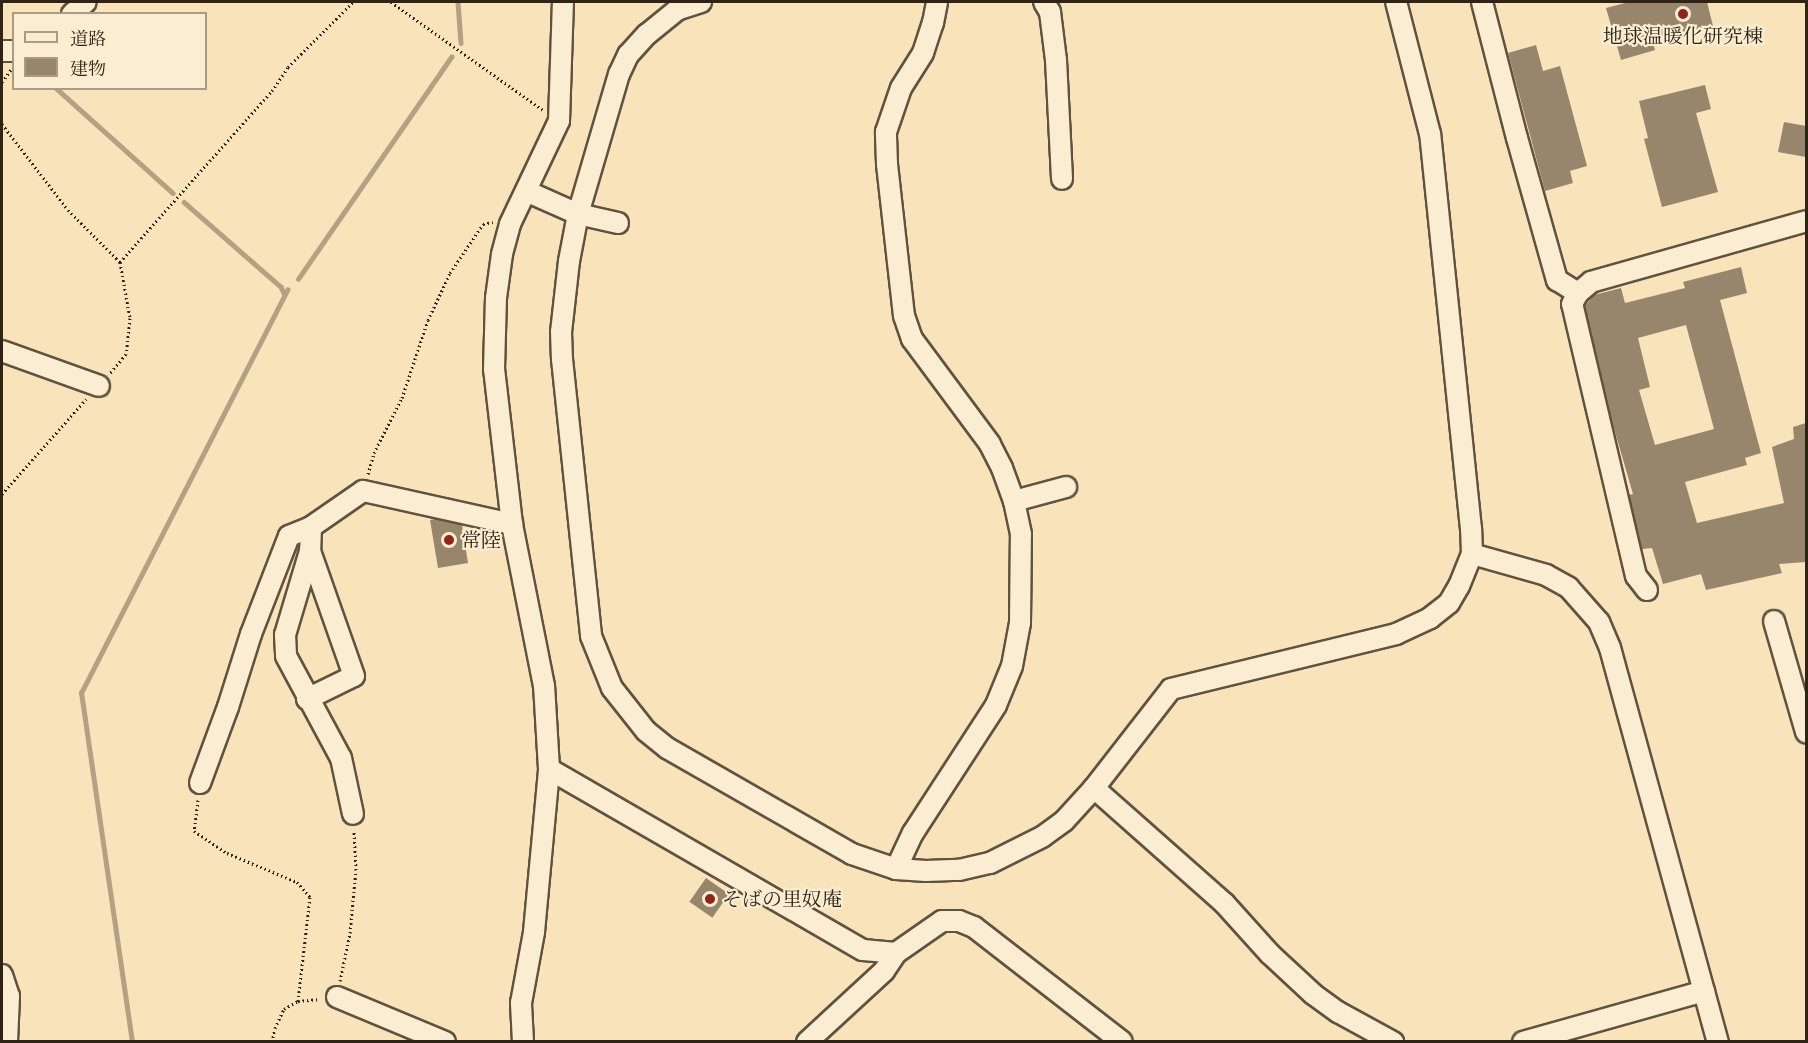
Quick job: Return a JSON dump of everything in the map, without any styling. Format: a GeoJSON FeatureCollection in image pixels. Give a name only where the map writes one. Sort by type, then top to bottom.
{"type":"FeatureCollection","features":[{"type":"Feature","properties":{"kind":"street"},"geometry":{"type":"LineString","coordinates":[[74,12],[86,2]]}},
{"type":"Feature","properties":{"kind":"street"},"geometry":{"type":"LineString","coordinates":[[523,1041],[521,1003],[534,932],[549,770],[544,686],[512,524],[494,369],[496,298],[502,254],[510,225],[559,121],[563,2]]}},
{"type":"Feature","properties":{"kind":"street"},"geometry":{"type":"LineString","coordinates":[[701,2],[677,10],[647,33],[628,55],[619,74],[578,214],[563,305],[562,359],[586,610],[599,661],[612,688],[646,731],[667,747],[852,854],[896,869],[959,870],[990,863],[1042,837],[1064,820],[1094,788],[1171,689],[1414,628],[1449,603],[1470,565],[1472,554],[1430,134],[1396,2]]}},
{"type":"Feature","properties":{"kind":"street"},"geometry":{"type":"LineString","coordinates":[[896,869],[913,833],[996,705],[1012,666],[1020,623],[1022,563],[1014,501],[990,444],[912,339],[904,316],[887,164],[886,132],[901,88],[923,53],[937,2]]}},
{"type":"Feature","properties":{"kind":"street"},"geometry":{"type":"LineString","coordinates":[[1044,2],[1050,12],[1056,60],[1062,179]]}},
{"type":"Feature","properties":{"kind":"street"},"geometry":{"type":"LineString","coordinates":[[1482,2],[1557,280],[1578,292]]}},
{"type":"Feature","properties":{"kind":"street"},"geometry":{"type":"LineString","coordinates":[[526,191],[578,214],[618,224]]}},
{"type":"Feature","properties":{"kind":"street"},"geometry":{"type":"LineString","coordinates":[[1647,590],[1636,576],[1572,304],[1578,292],[1591,282],[1806,221]]}},
{"type":"Feature","properties":{"kind":"street"},"geometry":{"type":"LineString","coordinates":[[2,351],[99,386]]}},
{"type":"Feature","properties":{"kind":"street"},"geometry":{"type":"LineString","coordinates":[[1014,501],[1066,487]]}},
{"type":"Feature","properties":{"kind":"street"},"geometry":{"type":"LineString","coordinates":[[200,783],[282,550],[290,537],[311,527],[363,491],[512,524]]}},
{"type":"Feature","properties":{"kind":"street"},"geometry":{"type":"LineString","coordinates":[[311,527],[310,551],[285,634],[286,656],[307,699],[341,758],[353,814]]}},
{"type":"Feature","properties":{"kind":"street"},"geometry":{"type":"LineString","coordinates":[[307,699],[354,676],[310,551]]}},
{"type":"Feature","properties":{"kind":"street"},"geometry":{"type":"LineString","coordinates":[[1472,554],[1546,575],[1569,588],[1599,622],[1610,648],[1718,1041]]}},
{"type":"Feature","properties":{"kind":"street"},"geometry":{"type":"LineString","coordinates":[[1774,621],[1806,732]]}},
{"type":"Feature","properties":{"kind":"street"},"geometry":{"type":"LineString","coordinates":[[549,770],[863,950],[880,954],[896,953]]}},
{"type":"Feature","properties":{"kind":"street"},"geometry":{"type":"LineString","coordinates":[[1094,788],[1224,903],[1270,954],[1307,989],[1338,1012],[1393,1041]]}},
{"type":"Feature","properties":{"kind":"street"},"geometry":{"type":"LineString","coordinates":[[807,1041],[884,971],[896,953],[942,921],[958,921],[974,927],[1122,1041]]}},
{"type":"Feature","properties":{"kind":"street"},"geometry":{"type":"LineString","coordinates":[[2,975],[9,996],[8,1041]]}},
{"type":"Feature","properties":{"kind":"street"},"geometry":{"type":"LineString","coordinates":[[1523,1041],[1704,991]]}},
{"type":"Feature","properties":{"kind":"street"},"geometry":{"type":"LineString","coordinates":[[337,997],[445,1041]]}},
{"type":"Feature","properties":{"kind":"path"},"geometry":{"type":"LineString","coordinates":[[2,124],[68,210],[120,262],[272,91],[288,67],[353,2]]}},
{"type":"Feature","properties":{"kind":"path"},"geometry":{"type":"LineString","coordinates":[[391,2],[559,121]]}},
{"type":"Feature","properties":{"kind":"path"},"geometry":{"type":"LineString","coordinates":[[2,82],[12,70]]}},
{"type":"Feature","properties":{"kind":"path"},"geometry":{"type":"LineString","coordinates":[[363,491],[374,453],[402,398],[428,320],[450,273],[483,224],[491,222],[510,225]]}},
{"type":"Feature","properties":{"kind":"path"},"geometry":{"type":"LineString","coordinates":[[200,783],[194,831],[227,853],[297,882],[310,897],[298,1001]]}},
{"type":"Feature","properties":{"kind":"path"},"geometry":{"type":"LineString","coordinates":[[272,1041],[274,1028],[284,1009],[298,1001],[337,997],[350,933],[356,870],[353,814]]}},
{"type":"Feature","properties":{"kind":"building"},"geometry":{"type":"Polygon","coordinates":[[[1629,2],[1707,2],[1713,26],[1652,39],[1655,50],[1621,60],[1606,8],[1629,2]]]}},
{"type":"Feature","properties":{"kind":"building"},"geometry":{"type":"Polygon","coordinates":[[[1536,45],[1543,71],[1560,66],[1587,166],[1570,171],[1573,183],[1545,191],[1508,53],[1536,45]]]}},
{"type":"Feature","properties":{"kind":"building"},"geometry":{"type":"Polygon","coordinates":[[[1705,85],[1711,109],[1696,113],[1718,192],[1662,207],[1644,139],[1648,138],[1639,101],[1705,85]]]}},
{"type":"Feature","properties":{"kind":"building"},"geometry":{"type":"Polygon","coordinates":[[[1784,122],[1806,126],[1806,157],[1778,152],[1784,122]]]}},
{"type":"Feature","properties":{"kind":"building"},"geometry":{"type":"Polygon","coordinates":[[[1741,267],[1747,293],[1720,300],[1761,453],[1745,458],[1747,465],[1685,482],[1697,523],[1784,503],[1772,447],[1794,439],[1793,427],[1806,423],[1806,562],[1779,564],[1782,573],[1706,590],[1701,574],[1663,584],[1652,548],[1642,549],[1629,495],[1633,494],[1611,418],[1585,306],[1594,295],[1621,288],[1625,303],[1685,288],[1683,282],[1741,267]],[[1686,325],[1638,338],[1650,387],[1639,390],[1655,445],[1714,429],[1686,325]]]}},
{"type":"Feature","properties":{"kind":"building"},"geometry":{"type":"Polygon","coordinates":[[[430,520],[462,525],[468,563],[438,568],[430,520]]]}},
{"type":"Feature","properties":{"kind":"building","name":"そばの里奴庵"},"geometry":{"type":"Polygon","coordinates":[[[706,878],[729,894],[712,918],[689,902],[706,878]]]}},
{"type":"Feature","properties":{"kind":"waterway"},"geometry":{"type":"LineString","coordinates":[[458,2],[461,43]]}},
{"type":"Feature","properties":{"kind":"waterway"},"geometry":{"type":"LineString","coordinates":[[298,279],[451,57]]}},
{"type":"Feature","properties":{"kind":"waterway"},"geometry":{"type":"LineString","coordinates":[[58,90],[173,193]]}},
{"type":"Feature","properties":{"kind":"waterway"},"geometry":{"type":"LineString","coordinates":[[184,202],[281,287],[284,293]]}},
{"type":"Feature","properties":{"kind":"waterway"},"geometry":{"type":"LineString","coordinates":[[132,1042],[81,693],[287,290]]}},
{"type":"Feature","properties":{"kind":"place","name":"地球温暖化研究棟"},"geometry":{"type":"Point","coordinates":[1683,14]}},
{"type":"Feature","properties":{"kind":"place","name":"常陸"},"geometry":{"type":"Point","coordinates":[449,540]}},
{"type":"Feature","properties":{"kind":"place","name":"そばの里奴庵"},"geometry":{"type":"Point","coordinates":[710,899]}}]}
